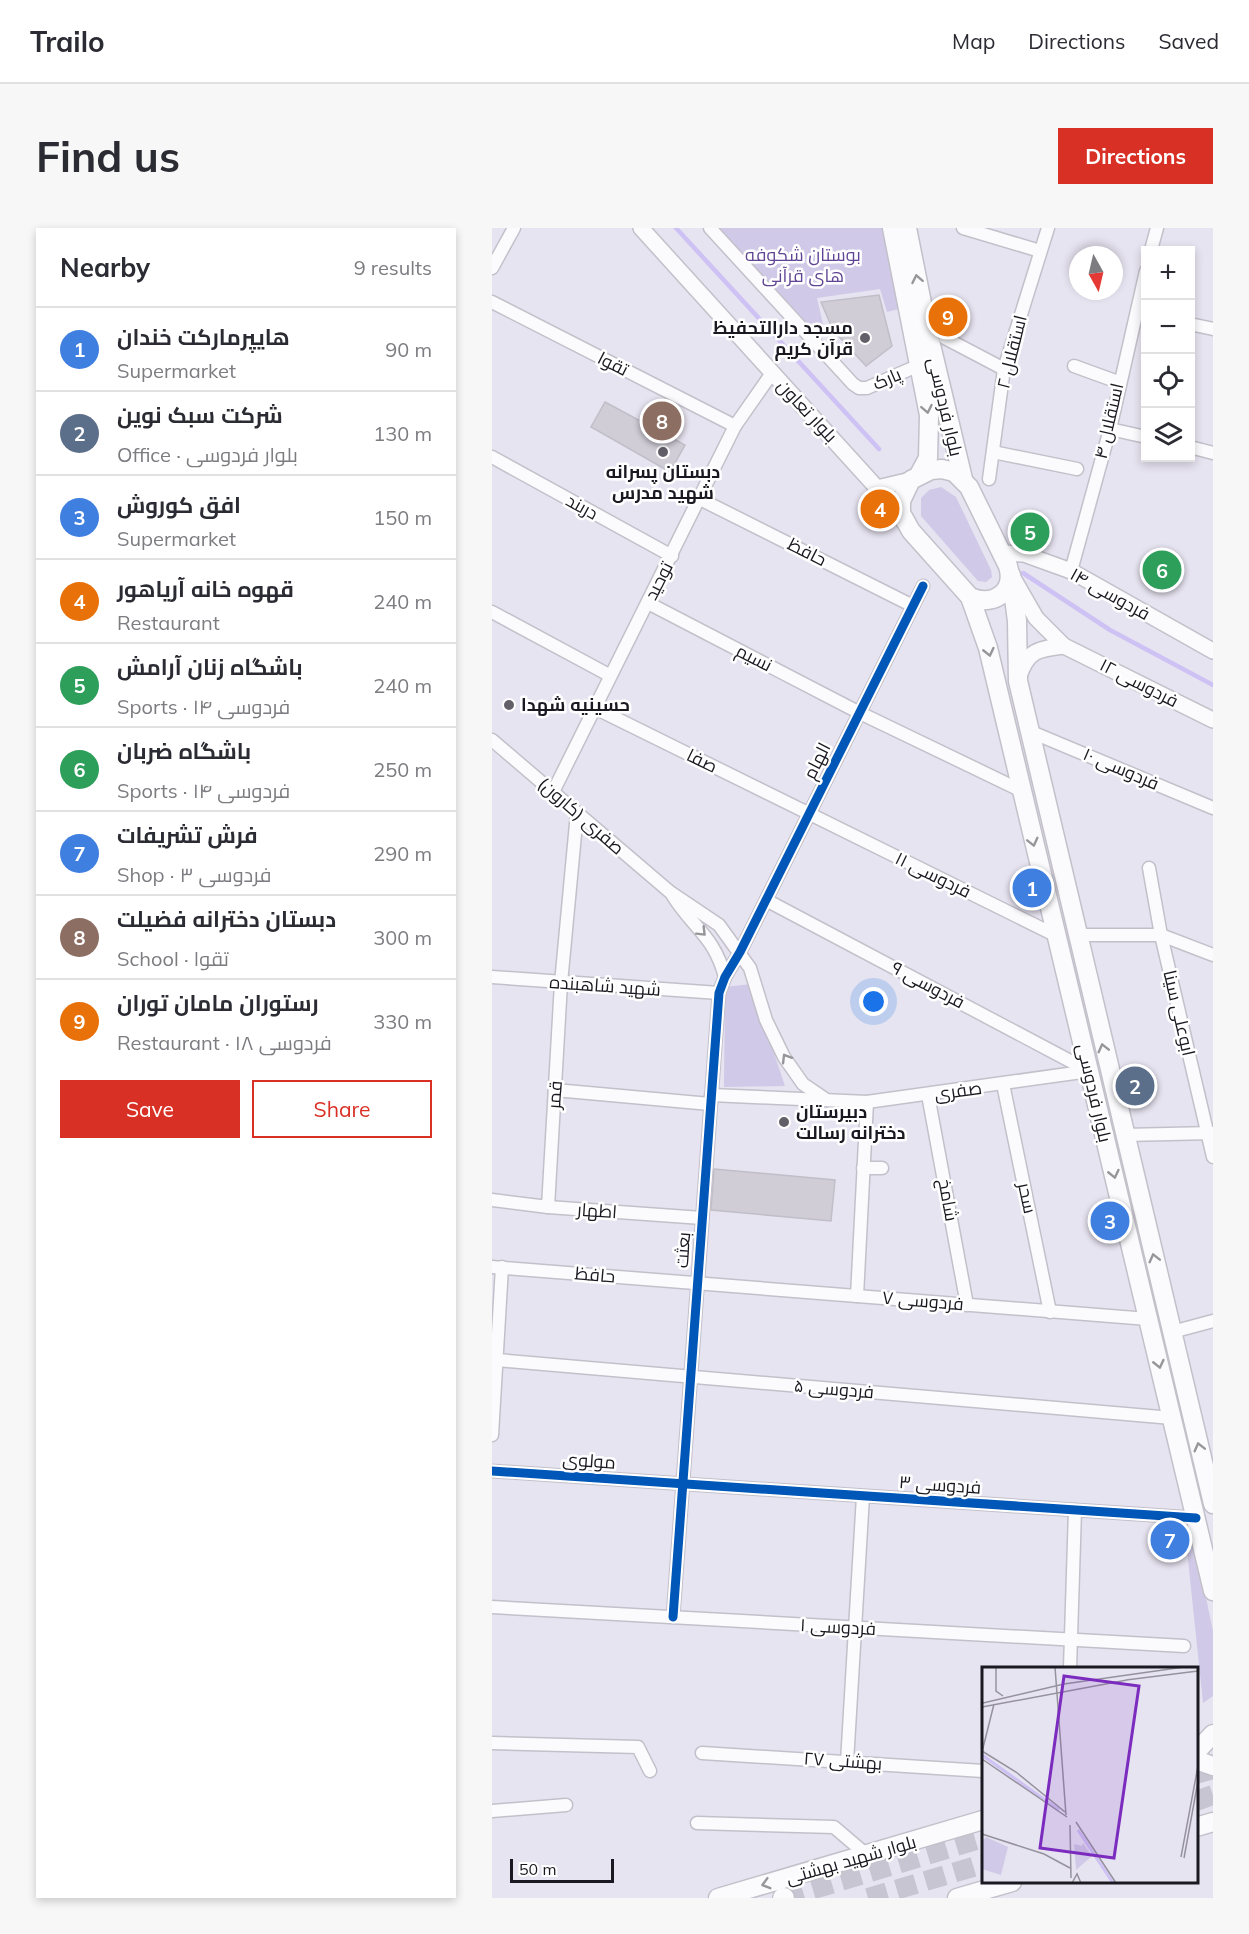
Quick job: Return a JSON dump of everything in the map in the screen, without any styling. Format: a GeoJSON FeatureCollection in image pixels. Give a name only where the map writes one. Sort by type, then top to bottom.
{"type":"FeatureCollection","features":[{"type":"Feature","properties":{"kind":"main road","name":"بلوار فردوسی"},"geometry":{"type":"LineString","coordinates":[[892,228],[917,366],[929,415],[928,458],[901,501],[905,523]]}},
{"type":"Feature","properties":{"kind":"main road","name":"بلوار فردوسی"},"geometry":{"type":"LineString","coordinates":[[907,228],[926,326],[963,479],[1011,575],[1017,621],[1018,681],[1076,935],[1213,1504]]}},
{"type":"Feature","properties":{"kind":"main road"},"geometry":{"type":"LineString","coordinates":[[916,477],[942,469],[963,479]]}},
{"type":"Feature","properties":{"kind":"main road"},"geometry":{"type":"LineString","coordinates":[[905,523],[970,597],[981,601],[992,601],[1002,595],[1009,586],[1011,575]]}},
{"type":"Feature","properties":{"kind":"main road","name":"بلوار فردوسی"},"geometry":{"type":"LineString","coordinates":[[970,597],[988,648],[1020,790],[1213,1591]]}},
{"type":"Feature","properties":{"kind":"main road"},"geometry":{"type":"LineString","coordinates":[[1198,1751],[1213,1734]]}},
{"type":"Feature","properties":{"kind":"main road"},"geometry":{"type":"LineString","coordinates":[[1198,1752],[1213,1748]]}},
{"type":"Feature","properties":{"kind":"main road"},"geometry":{"type":"LineString","coordinates":[[1198,1760],[1213,1766]]}},
{"type":"Feature","properties":{"kind":"main road","name":"بلوار شهید بهشتی"},"geometry":{"type":"LineString","coordinates":[[718,1898],[868,1856],[982,1821]]}},
{"type":"Feature","properties":{"kind":"main road"},"geometry":{"type":"LineString","coordinates":[[957,1898],[985,1894],[1008,1883]]}},
{"type":"Feature","properties":{"kind":"street"},"geometry":{"type":"LineString","coordinates":[[492,268],[514,228]]}},
{"type":"Feature","properties":{"kind":"street","name":"پارک"},"geometry":{"type":"LineString","coordinates":[[710,228],[853,384],[859,388],[867,388],[917,366]]}},
{"type":"Feature","properties":{"kind":"street"},"geometry":{"type":"LineString","coordinates":[[963,228],[1040,251]]}},
{"type":"Feature","properties":{"kind":"street","name":"استقلال ۲"},"geometry":{"type":"LineString","coordinates":[[989,479],[1004,369],[1048,228]]}},
{"type":"Feature","properties":{"kind":"street"},"geometry":{"type":"LineString","coordinates":[[1152,246],[1157,228]]}},
{"type":"Feature","properties":{"kind":"street","name":"بلوار تعاون"},"geometry":{"type":"LineString","coordinates":[[640,229],[877,488],[905,523]]}},
{"type":"Feature","properties":{"kind":"street","name":"تقوا"},"geometry":{"type":"LineString","coordinates":[[492,302],[735,426]]}},
{"type":"Feature","properties":{"kind":"street","name":"استقلال ۴"},"geometry":{"type":"LineString","coordinates":[[1071,571],[1110,429],[1118,382],[1140,313]]}},
{"type":"Feature","properties":{"kind":"street"},"geometry":{"type":"LineString","coordinates":[[1195,325],[1213,329]]}},
{"type":"Feature","properties":{"kind":"street"},"geometry":{"type":"LineString","coordinates":[[945,338],[1004,369]]}},
{"type":"Feature","properties":{"kind":"street"},"geometry":{"type":"LineString","coordinates":[[1074,366],[1118,382]]}},
{"type":"Feature","properties":{"kind":"street","name":"توحید"},"geometry":{"type":"LineString","coordinates":[[553,792],[609,675],[672,556],[735,426],[772,373]]}},
{"type":"Feature","properties":{"kind":"street"},"geometry":{"type":"LineString","coordinates":[[1110,429],[1141,436]]}},
{"type":"Feature","properties":{"kind":"street"},"geometry":{"type":"LineString","coordinates":[[1195,448],[1213,453]]}},
{"type":"Feature","properties":{"kind":"street"},"geometry":{"type":"LineString","coordinates":[[993,452],[1077,469]]}},
{"type":"Feature","properties":{"kind":"street","name":"دربند"},"geometry":{"type":"LineString","coordinates":[[492,457],[672,556]]}},
{"type":"Feature","properties":{"kind":"street"},"geometry":{"type":"LineString","coordinates":[[877,488],[916,477]]}},
{"type":"Feature","properties":{"kind":"street","name":"حافظ"},"geometry":{"type":"LineString","coordinates":[[700,498],[913,606]]}},
{"type":"Feature","properties":{"kind":"street","name":"فردوسی ۱۴"},"geometry":{"type":"LineString","coordinates":[[1002,553],[1024,554],[1071,571],[1213,651]]}},
{"type":"Feature","properties":{"kind":"street","name":"فردوسی ۱۲"},"geometry":{"type":"LineString","coordinates":[[1011,575],[1036,618],[1064,646],[1213,720]]}},
{"type":"Feature","properties":{"kind":"street","name":"الهام"},"geometry":{"type":"LineString","coordinates":[[725,977],[740,952],[923,586]]}},
{"type":"Feature","properties":{"kind":"street","name":"نسیم"},"geometry":{"type":"LineString","coordinates":[[648,603],[860,713],[1020,790]]}},
{"type":"Feature","properties":{"kind":"street"},"geometry":{"type":"LineString","coordinates":[[492,612],[609,675]]}},
{"type":"Feature","properties":{"kind":"street"},"geometry":{"type":"LineString","coordinates":[[1018,681],[1031,654],[1043,648],[1064,646]]}},
{"type":"Feature","properties":{"kind":"street","name":"صفا"},"geometry":{"type":"LineString","coordinates":[[595,708],[809,814]]}},
{"type":"Feature","properties":{"kind":"street","name":"فردوسی ۱۰"},"geometry":{"type":"LineString","coordinates":[[1029,731],[1213,808]]}},
{"type":"Feature","properties":{"kind":"street","name":"صفری (کارون)"},"geometry":{"type":"LineString","coordinates":[[492,740],[670,892]]}},
{"type":"Feature","properties":{"kind":"street","name":"قمر"},"geometry":{"type":"LineString","coordinates":[[548,1207],[561,983],[577,813]]}},
{"type":"Feature","properties":{"kind":"street","name":"فردوسی ۱۱"},"geometry":{"type":"LineString","coordinates":[[809,814],[1057,936]]}},
{"type":"Feature","properties":{"kind":"street","name":"ابوعلی سینا"},"geometry":{"type":"LineString","coordinates":[[1149,867],[1161,935],[1210,1133],[1213,1157]]}},
{"type":"Feature","properties":{"kind":"street"},"geometry":{"type":"LineString","coordinates":[[670,892],[709,916],[740,952],[750,968],[766,1020],[784,1057],[803,1084],[825,1099]]}},
{"type":"Feature","properties":{"kind":"street"},"geometry":{"type":"LineString","coordinates":[[670,892],[688,919],[712,942],[725,977]]}},
{"type":"Feature","properties":{"kind":"street","name":"فردوسی ۹"},"geometry":{"type":"LineString","coordinates":[[766,900],[1089,1071]]}},
{"type":"Feature","properties":{"kind":"street"},"geometry":{"type":"LineString","coordinates":[[1076,935],[1161,935],[1213,955]]}},
{"type":"Feature","properties":{"kind":"street","name":"شهید شاهبنده"},"geometry":{"type":"LineString","coordinates":[[492,977],[719,993]]}},
{"type":"Feature","properties":{"kind":"street","name":"بعثت"},"geometry":{"type":"LineString","coordinates":[[673,1617],[716,1019],[719,993],[725,977]]}},
{"type":"Feature","properties":{"kind":"street","name":"صفری"},"geometry":{"type":"LineString","coordinates":[[555,1090],[711,1100],[784,1098],[867,1102],[1089,1071]]}},
{"type":"Feature","properties":{"kind":"street"},"geometry":{"type":"LineString","coordinates":[[784,1098],[798,1077]]}},
{"type":"Feature","properties":{"kind":"street","name":"سحر"},"geometry":{"type":"LineString","coordinates":[[1003,1084],[1050,1312]]}},
{"type":"Feature","properties":{"kind":"street","name":"شامخ"},"geometry":{"type":"LineString","coordinates":[[928,1095],[967,1305]]}},
{"type":"Feature","properties":{"kind":"street"},"geometry":{"type":"LineString","coordinates":[[857,1296],[867,1102]]}},
{"type":"Feature","properties":{"kind":"street"},"geometry":{"type":"LineString","coordinates":[[1124,1135],[1210,1133]]}},
{"type":"Feature","properties":{"kind":"street"},"geometry":{"type":"LineString","coordinates":[[863,1168],[882,1168]]}},
{"type":"Feature","properties":{"kind":"street","name":"اطهار"},"geometry":{"type":"LineString","coordinates":[[492,1200],[548,1207],[702,1218]]}},
{"type":"Feature","properties":{"kind":"street"},"geometry":{"type":"LineString","coordinates":[[492,1435],[497,1360],[495,1333],[497,1267]]}},
{"type":"Feature","properties":{"kind":"street","name":"حافظ"},"geometry":{"type":"LineString","coordinates":[[497,1267],[697,1283]]}},
{"type":"Feature","properties":{"kind":"street","name":"فردوسی ۷"},"geometry":{"type":"LineString","coordinates":[[697,1283],[1148,1319]]}},
{"type":"Feature","properties":{"kind":"street"},"geometry":{"type":"LineString","coordinates":[[1172,1332],[1213,1321]]}},
{"type":"Feature","properties":{"kind":"street","name":"فردوسی ۵"},"geometry":{"type":"LineString","coordinates":[[497,1360],[1172,1418]]}},
{"type":"Feature","properties":{"kind":"street","name":"مولوی"},"geometry":{"type":"LineString","coordinates":[[492,1471],[683,1484]]}},
{"type":"Feature","properties":{"kind":"street","name":"فردوسی ۳"},"geometry":{"type":"LineString","coordinates":[[683,1484],[1196,1518]]}},
{"type":"Feature","properties":{"kind":"street"},"geometry":{"type":"LineString","coordinates":[[847,1762],[857,1628],[863,1496]]}},
{"type":"Feature","properties":{"kind":"street"},"geometry":{"type":"LineString","coordinates":[[1070,1667],[1075,1510]]}},
{"type":"Feature","properties":{"kind":"street","name":"فردوسی ۱"},"geometry":{"type":"LineString","coordinates":[[492,1607],[1184,1646]]}},
{"type":"Feature","properties":{"kind":"street"},"geometry":{"type":"LineString","coordinates":[[492,1743],[638,1747],[650,1771]]}},
{"type":"Feature","properties":{"kind":"street","name":"بهشتی ۲۷"},"geometry":{"type":"LineString","coordinates":[[702,1753],[982,1771]]}},
{"type":"Feature","properties":{"kind":"street"},"geometry":{"type":"LineString","coordinates":[[492,1811],[566,1805]]}},
{"type":"Feature","properties":{"kind":"street"},"geometry":{"type":"LineString","coordinates":[[697,1822],[834,1827],[868,1856]]}},
{"type":"Feature","properties":{"kind":"green space","name":"بوستان شکوفه های قرآنی"},"geometry":{"type":"Polygon","coordinates":[[[720,228],[884,228],[899,309],[887,312],[880,289],[817,298],[825,333],[811,331],[720,228]]]}},
{"type":"Feature","properties":{"kind":"green space"},"geometry":{"type":"Polygon","coordinates":[[[941,487],[956,497],[991,570],[992,577],[986,582],[978,581],[921,516],[921,498],[929,490],[941,487]]]}},
{"type":"Feature","properties":{"kind":"green space"},"geometry":{"type":"Polygon","coordinates":[[[751,984],[785,1086],[724,1087],[725,987],[751,984]]]}},
{"type":"Feature","properties":{"kind":"green space"},"geometry":{"type":"Polygon","coordinates":[[[1185,1531],[1192,1531],[1213,1631],[1213,1696],[1203,1703],[1185,1531]]]}},
{"type":"Feature","properties":{"kind":"building","name":"مسجد دارالتحفیظ قرآن کریم"},"geometry":{"type":"Polygon","coordinates":[[[879,295],[892,346],[866,366],[833,330],[821,302],[879,295]]]}},
{"type":"Feature","properties":{"kind":"building"},"geometry":{"type":"Polygon","coordinates":[[[605,402],[685,445],[670,472],[591,427],[605,402]]]}},
{"type":"Feature","properties":{"kind":"building"},"geometry":{"type":"Polygon","coordinates":[[[714,1169],[835,1180],[831,1221],[711,1210],[714,1169]]]}},
{"type":"Feature","properties":{"kind":"waterway"},"geometry":{"type":"LineString","coordinates":[[676,228],[879,449]]}},
{"type":"Feature","properties":{"kind":"waterway"},"geometry":{"type":"LineString","coordinates":[[1023,573],[1110,630],[1213,685]]}},
{"type":"Feature","properties":{"kind":"tunnel"},"geometry":{"type":"LineString","coordinates":[[1198,1773],[1213,1769]]}},
{"type":"Feature","properties":{"kind":"tunnel"},"geometry":{"type":"LineString","coordinates":[[1198,1800],[1213,1795]]}},
{"type":"Feature","properties":{"kind":"tunnel"},"geometry":{"type":"LineString","coordinates":[[784,1898],[982,1838]]}},
{"type":"Feature","properties":{"kind":"tunnel"},"geometry":{"type":"LineString","coordinates":[[868,1898],[982,1864]]}},
{"type":"Feature","properties":{"kind":"cycle path"},"geometry":{"type":"LineString","coordinates":[[673,1617],[719,993],[725,977],[740,952],[923,586]]}},
{"type":"Feature","properties":{"kind":"cycle path"},"geometry":{"type":"LineString","coordinates":[[492,1471],[1196,1518]]}},
{"type":"Feature","properties":{"kind":"place","name":"رستوران مامان توران"},"geometry":{"type":"Point","coordinates":[948,317]}},
{"type":"Feature","properties":{"kind":"place","name":"مسجد دارالتحفیظ قرآن کریم"},"geometry":{"type":"Point","coordinates":[865,338]}},
{"type":"Feature","properties":{"kind":"place","name":"دبستان دخترانه فضیلت"},"geometry":{"type":"Point","coordinates":[662,421]}},
{"type":"Feature","properties":{"kind":"place","name":"دبستان پسرانه شهید مدرس"},"geometry":{"type":"Point","coordinates":[663,452]}},
{"type":"Feature","properties":{"kind":"place","name":"قهوه خانه آریاهور"},"geometry":{"type":"Point","coordinates":[880,509]}},
{"type":"Feature","properties":{"kind":"place","name":"باشگاه زنان آرامش"},"geometry":{"type":"Point","coordinates":[1030,532]}},
{"type":"Feature","properties":{"kind":"place","name":"باشگاه ضربان"},"geometry":{"type":"Point","coordinates":[1162,570]}},
{"type":"Feature","properties":{"kind":"place","name":"حسینیه شهدا"},"geometry":{"type":"Point","coordinates":[509,705]}},
{"type":"Feature","properties":{"kind":"place","name":"هایپرمارکت خندان"},"geometry":{"type":"Point","coordinates":[1032,888]}},
{"type":"Feature","properties":{"kind":"place","name":"شرکت سبک نوین"},"geometry":{"type":"Point","coordinates":[1135,1086]}},
{"type":"Feature","properties":{"kind":"place","name":"دبیرستان دخترانه رسالت"},"geometry":{"type":"Point","coordinates":[784,1122]}},
{"type":"Feature","properties":{"kind":"place","name":"افق کوروش"},"geometry":{"type":"Point","coordinates":[1110,1221]}},
{"type":"Feature","properties":{"kind":"place","name":"فرش تشریفات"},"geometry":{"type":"Point","coordinates":[1170,1540]}}]}
